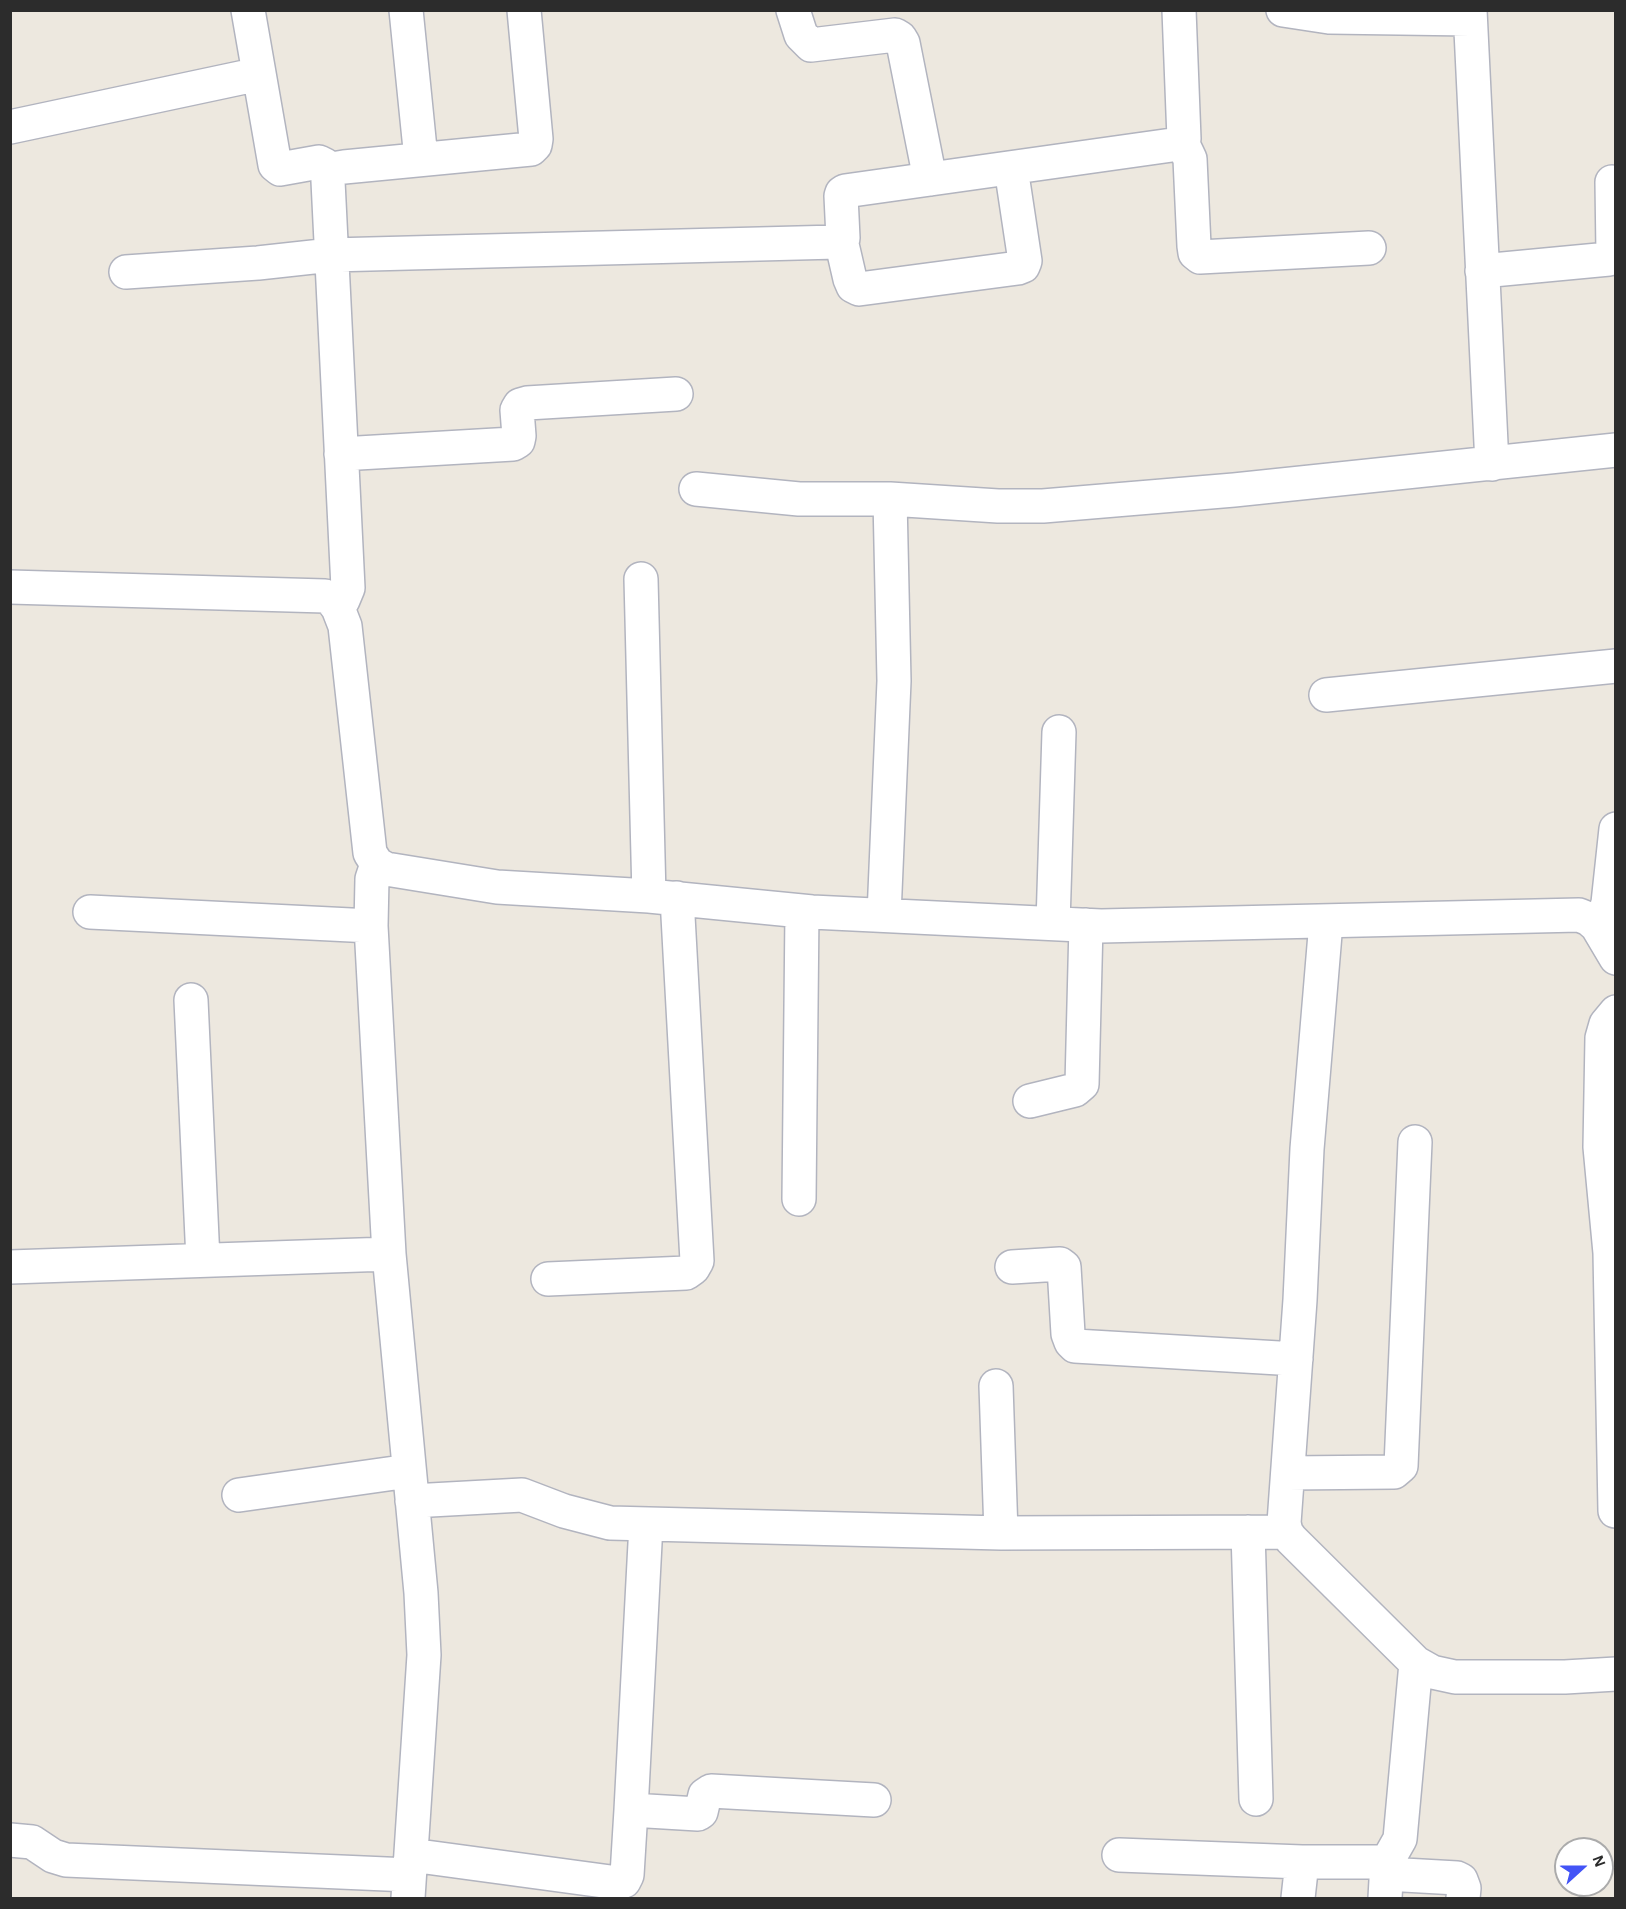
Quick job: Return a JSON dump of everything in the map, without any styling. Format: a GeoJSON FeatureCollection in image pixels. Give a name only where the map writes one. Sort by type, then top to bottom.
{"type":"FeatureCollection","features":[{"type":"Feature","properties":{"kind":"street"},"geometry":{"type":"LineString","coordinates":[[248,10],[275,165],[280,169],[319,162],[325,165],[331,173]]}},
{"type":"Feature","properties":{"kind":"street"},"geometry":{"type":"LineString","coordinates":[[406,10],[421,159]]}},
{"type":"Feature","properties":{"kind":"street"},"geometry":{"type":"LineString","coordinates":[[338,608],[348,588],[328,181],[331,173],[344,167],[531,148],[536,139],[524,10]]}},
{"type":"Feature","properties":{"kind":"street"},"geometry":{"type":"LineString","coordinates":[[793,10],[801,35],[811,45],[895,35],[900,38],[903,43],[930,179]]}},
{"type":"Feature","properties":{"kind":"street"},"geometry":{"type":"LineString","coordinates":[[1179,10],[1184,139],[1182,142],[1190,159],[1195,253],[1200,258],[1370,248]]}},
{"type":"Feature","properties":{"kind":"street"},"geometry":{"type":"LineString","coordinates":[[1283,10],[1329,17],[1470,15],[1492,464]]}},
{"type":"Feature","properties":{"kind":"street"},"geometry":{"type":"LineString","coordinates":[[10,127],[259,74]]}},
{"type":"Feature","properties":{"kind":"street"},"geometry":{"type":"LineString","coordinates":[[1011,168],[1025,261],[1023,266],[859,289],[853,286],[841,240],[843,238],[842,193],[1182,142]]}},
{"type":"Feature","properties":{"kind":"street"},"geometry":{"type":"LineString","coordinates":[[1482,271],[1609,259],[1613,254],[1612,182]]}},
{"type":"Feature","properties":{"kind":"street"},"geometry":{"type":"LineString","coordinates":[[126,272],[332,255],[837,242],[841,240]]}},
{"type":"Feature","properties":{"kind":"street"},"geometry":{"type":"LineString","coordinates":[[341,454],[513,444],[518,441],[519,436],[517,410],[520,405],[676,394]]}},
{"type":"Feature","properties":{"kind":"street"},"geometry":{"type":"LineString","coordinates":[[696,489],[799,499],[890,499],[998,506],[1043,506],[1234,490],[1616,450]]}},
{"type":"Feature","properties":{"kind":"street"},"geometry":{"type":"LineString","coordinates":[[884,915],[894,681],[890,499]]}},
{"type":"Feature","properties":{"kind":"street"},"geometry":{"type":"LineString","coordinates":[[548,1279],[686,1273],[697,1261],[663,897],[641,579]]}},
{"type":"Feature","properties":{"kind":"street"},"geometry":{"type":"LineString","coordinates":[[10,587],[325,596],[332,600],[345,626],[370,853],[377,864],[386,869],[497,887],[663,897],[802,911],[1086,925],[1326,922],[1579,915],[1589,919],[1597,926],[1616,958]]}},
{"type":"Feature","properties":{"kind":"street"},"geometry":{"type":"LineString","coordinates":[[1326,695],[1616,666]]}},
{"type":"Feature","properties":{"kind":"street"},"geometry":{"type":"LineString","coordinates":[[1053,923],[1059,732]]}},
{"type":"Feature","properties":{"kind":"street"},"geometry":{"type":"LineString","coordinates":[[1597,926],[1603,919],[1608,903],[1616,829]]}},
{"type":"Feature","properties":{"kind":"street"},"geometry":{"type":"LineString","coordinates":[[377,864],[372,879],[371,926],[389,1254],[421,1593],[424,1655],[409,1876]]}},
{"type":"Feature","properties":{"kind":"street"},"geometry":{"type":"LineString","coordinates":[[799,1199],[802,911]]}},
{"type":"Feature","properties":{"kind":"street"},"geometry":{"type":"LineString","coordinates":[[90,912],[371,926]]}},
{"type":"Feature","properties":{"kind":"street"},"geometry":{"type":"LineString","coordinates":[[1326,922],[1307,1149],[1296,1359],[1284,1523],[1286,1532],[1416,1663],[1432,1672],[1455,1677],[1565,1677],[1616,1674]]}},
{"type":"Feature","properties":{"kind":"street"},"geometry":{"type":"LineString","coordinates":[[1030,1101],[1075,1090],[1082,1084],[1086,925]]}},
{"type":"Feature","properties":{"kind":"street"},"geometry":{"type":"LineString","coordinates":[[191,1000],[203,1260]]}},
{"type":"Feature","properties":{"kind":"street"},"geometry":{"type":"LineString","coordinates":[[1615,1511],[1610,1253],[1600,1147],[1602,1038],[1606,1024],[1616,1012]]}},
{"type":"Feature","properties":{"kind":"street"},"geometry":{"type":"LineString","coordinates":[[1288,1473],[1394,1472],[1401,1466],[1415,1142]]}},
{"type":"Feature","properties":{"kind":"street"},"geometry":{"type":"LineString","coordinates":[[10,1268],[389,1254]]}},
{"type":"Feature","properties":{"kind":"street"},"geometry":{"type":"LineString","coordinates":[[1012,1267],[1060,1264],[1064,1267],[1068,1334],[1075,1346],[1296,1359]]}},
{"type":"Feature","properties":{"kind":"street"},"geometry":{"type":"LineString","coordinates":[[996,1386],[1001,1533]]}},
{"type":"Feature","properties":{"kind":"street"},"geometry":{"type":"LineString","coordinates":[[239,1495],[411,1486],[522,1495],[590,1519],[610,1523],[1001,1533],[1286,1532]]}},
{"type":"Feature","properties":{"kind":"street"},"geometry":{"type":"LineString","coordinates":[[10,1840],[32,1842],[53,1856],[66,1860],[618,1884],[624,1881],[627,1875],[646,1524]]}},
{"type":"Feature","properties":{"kind":"street"},"geometry":{"type":"LineString","coordinates":[[1248,1532],[1256,1799]]}},
{"type":"Feature","properties":{"kind":"street"},"geometry":{"type":"LineString","coordinates":[[1386,1878],[1400,1839],[1416,1663]]}},
{"type":"Feature","properties":{"kind":"street"},"geometry":{"type":"LineString","coordinates":[[631,1810],[698,1814],[701,1812],[705,1795],[711,1791],[874,1800]]}},
{"type":"Feature","properties":{"kind":"street"},"geometry":{"type":"LineString","coordinates":[[1119,1855],[1302,1862],[1386,1878],[1457,1878],[1461,1880],[1464,1888],[1463,1899]]}},
{"type":"Feature","properties":{"kind":"street"},"geometry":{"type":"LineString","coordinates":[[1298,1899],[1302,1862]]}}]}
